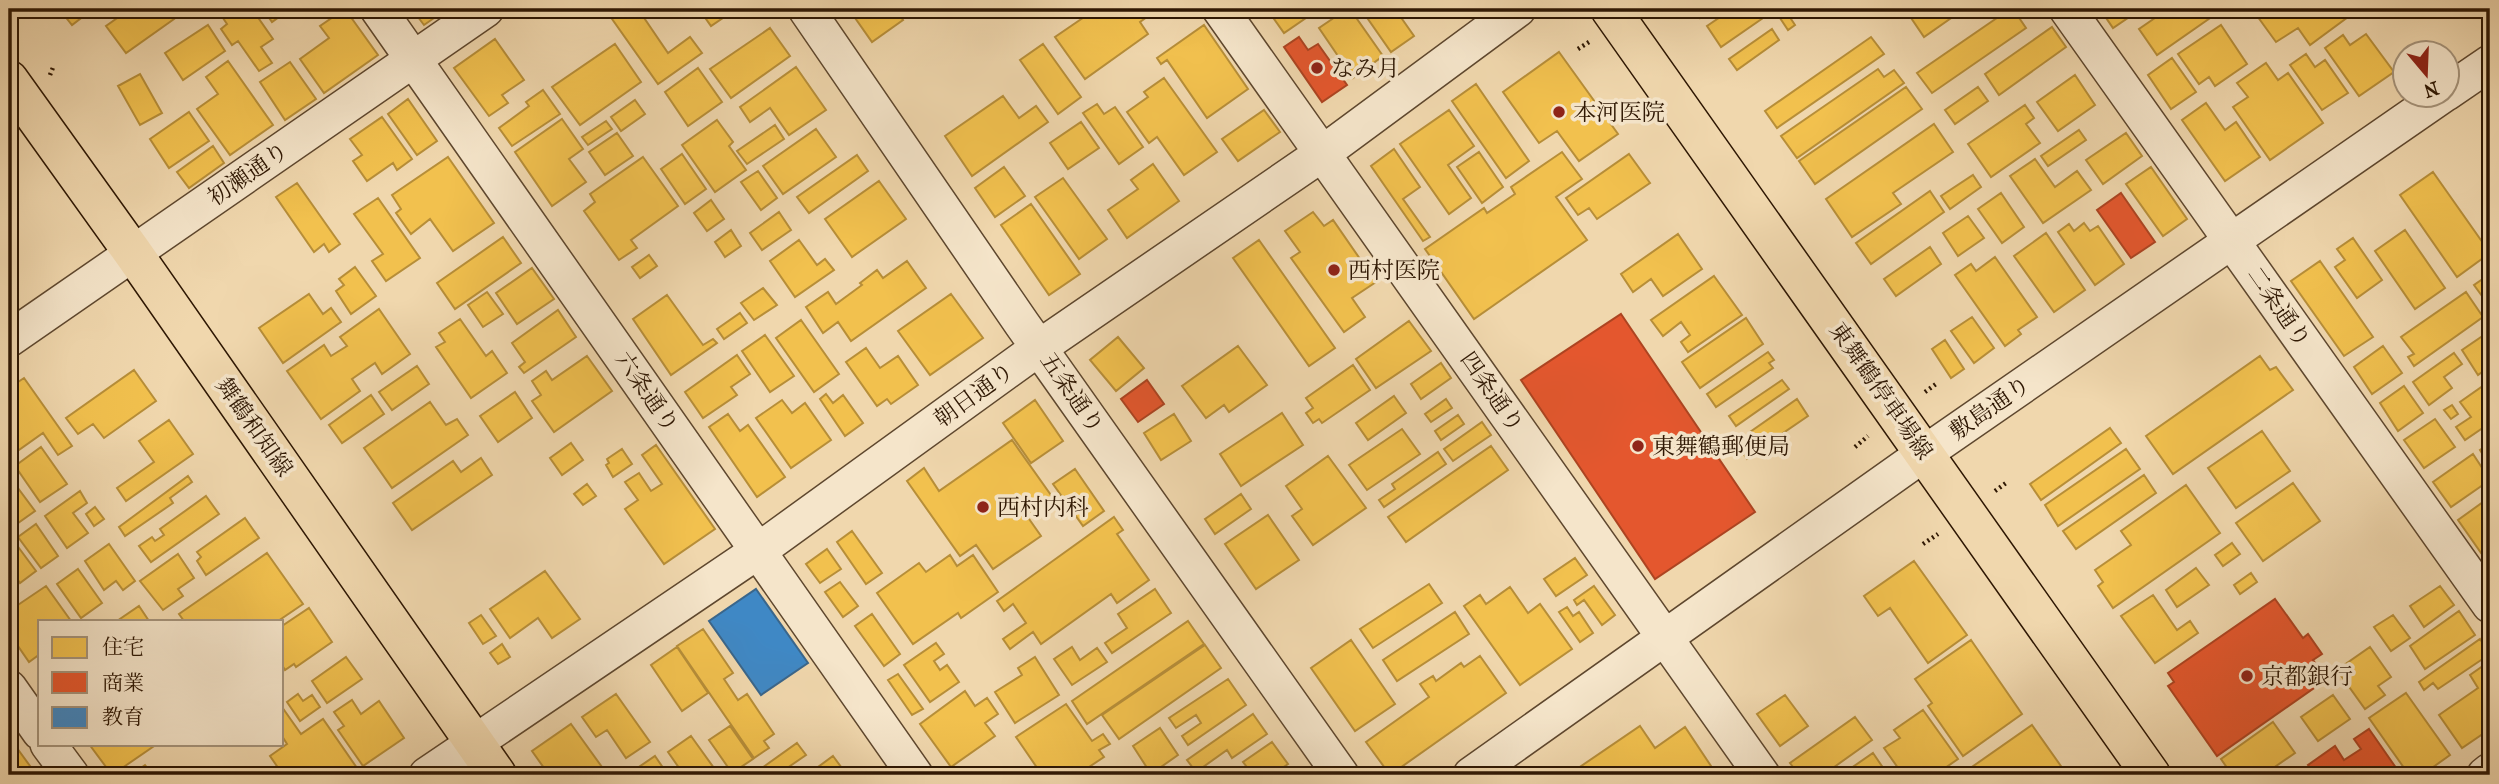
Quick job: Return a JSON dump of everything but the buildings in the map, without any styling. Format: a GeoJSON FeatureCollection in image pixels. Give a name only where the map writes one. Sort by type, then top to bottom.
{"type":"FeatureCollection","features":[{"type":"Feature","properties":{"kind":"main road","name":"東舞鶴停車場線"},"geometry":{"type":"LineString","coordinates":[[1610,9],[2151,775]]}},
{"type":"Feature","properties":{"kind":"main road","name":"舞鶴和知線"},"geometry":{"type":"LineString","coordinates":[[9,80],[133,253],[496,775]]}},
{"type":"Feature","properties":{"kind":"street","name":"六条通り"},"geometry":{"type":"LineString","coordinates":[[378,9],[915,775]]}},
{"type":"Feature","properties":{"kind":"street","name":"初瀬通り"},"geometry":{"type":"LineString","coordinates":[[9,339],[486,9]]}},
{"type":"Feature","properties":{"kind":"street","name":"五条通り"},"geometry":{"type":"LineString","coordinates":[[806,9],[1341,775]]}},
{"type":"Feature","properties":{"kind":"street","name":"四条通り"},"geometry":{"type":"LineString","coordinates":[[1220,9],[1762,775]]}},
{"type":"Feature","properties":{"kind":"street","name":"朝日通り"},"geometry":{"type":"LineString","coordinates":[[427,775],[758,551],[1040,347],[1323,153],[1518,9]]}},
{"type":"Feature","properties":{"kind":"street","name":"二条通り"},"geometry":{"type":"LineString","coordinates":[[2067,9],[2490,605]]}},
{"type":"Feature","properties":{"kind":"street","name":"敷島通り"},"geometry":{"type":"LineString","coordinates":[[2460,84],[2490,63]]}},
{"type":"Feature","properties":{"kind":"street","name":"敷島通り"},"geometry":{"type":"LineString","coordinates":[[1471,775],[1925,453],[2425,108]]}},
{"type":"Feature","properties":{"kind":"street"},"geometry":{"type":"LineString","coordinates":[[9,688],[38,729]]}},
{"type":"Feature","properties":{"kind":"street"},"geometry":{"type":"LineString","coordinates":[[49,746],[71,775]]}},
{"type":"Feature","properties":{"kind":"street"},"geometry":{"type":"LineString","coordinates":[[2485,775],[2490,771]]}},
{"type":"Feature","properties":{"kind":"place","name":"なみ月"},"geometry":{"type":"Point","coordinates":[1317,68]}},
{"type":"Feature","properties":{"kind":"place","name":"本河医院"},"geometry":{"type":"Point","coordinates":[1559,112]}},
{"type":"Feature","properties":{"kind":"place","name":"西村医院"},"geometry":{"type":"Point","coordinates":[1334,270]}},
{"type":"Feature","properties":{"kind":"place","name":"東舞鶴郵便局"},"geometry":{"type":"Point","coordinates":[1638,446]}},
{"type":"Feature","properties":{"kind":"place","name":"西村内科"},"geometry":{"type":"Point","coordinates":[983,507]}},
{"type":"Feature","properties":{"kind":"place","name":"京都銀行"},"geometry":{"type":"Point","coordinates":[2247,676]}}]}
